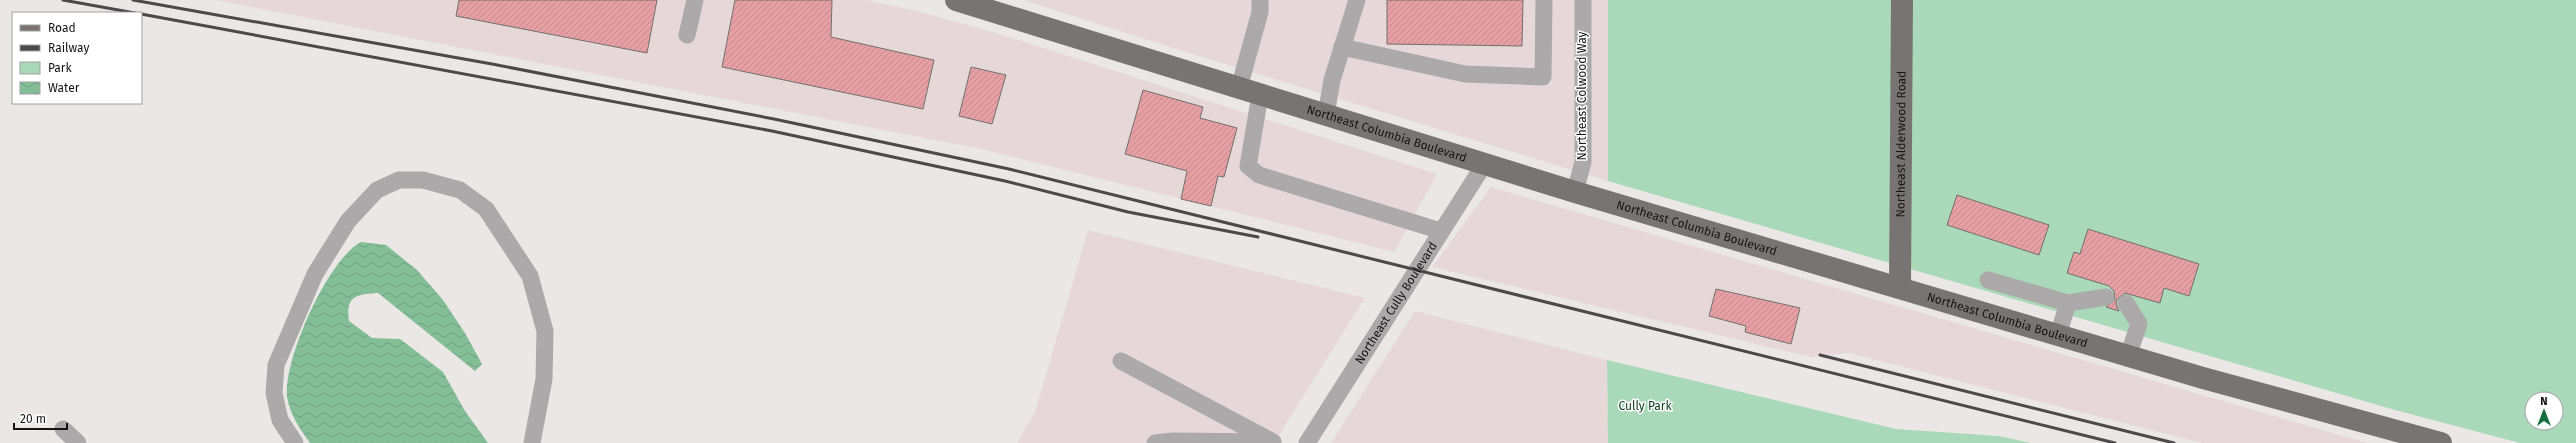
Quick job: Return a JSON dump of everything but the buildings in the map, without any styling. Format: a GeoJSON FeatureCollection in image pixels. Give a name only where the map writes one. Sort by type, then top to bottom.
{"type":"FeatureCollection","features":[{"type":"Feature","properties":{"kind":"main road","name":"Northeast Columbia Boulevard"},"geometry":{"type":"LineString","coordinates":[[956,0],[981,4],[1326,116],[1485,163],[1575,192],[1900,287],[2128,356],[2441,443]]}},
{"type":"Feature","properties":{"kind":"main road","name":"Northeast Alderwood Road"},"geometry":{"type":"LineString","coordinates":[[1900,287],[1902,0]]}},
{"type":"Feature","properties":{"kind":"street"},"geometry":{"type":"LineString","coordinates":[[687,35],[695,0]]}},
{"type":"Feature","properties":{"kind":"street"},"geometry":{"type":"LineString","coordinates":[[1239,88],[1260,12],[1260,0]]}},
{"type":"Feature","properties":{"kind":"street"},"geometry":{"type":"LineString","coordinates":[[1326,116],[1332,80],[1356,0]]}},
{"type":"Feature","properties":{"kind":"street"},"geometry":{"type":"LineString","coordinates":[[1342,47],[1465,74],[1543,77],[1544,0]]}},
{"type":"Feature","properties":{"kind":"street","name":"Northeast Colwood Way"},"geometry":{"type":"LineString","coordinates":[[1575,192],[1583,162],[1583,0]]}},
{"type":"Feature","properties":{"kind":"street"},"geometry":{"type":"LineString","coordinates":[[1260,95],[1248,166],[1258,175],[1441,231]]}},
{"type":"Feature","properties":{"kind":"street","name":"Northeast Cully Boulevard"},"geometry":{"type":"LineString","coordinates":[[1308,443],[1485,163]]}},
{"type":"Feature","properties":{"kind":"street"},"geometry":{"type":"LineString","coordinates":[[295,443],[280,420],[274,393],[276,365],[315,274],[348,221],[377,190],[399,180],[423,180],[460,190],[486,209],[530,276],[545,331],[544,379],[532,443]]}},
{"type":"Feature","properties":{"kind":"street"},"geometry":{"type":"LineString","coordinates":[[1988,280],[2068,303],[2106,297]]}},
{"type":"Feature","properties":{"kind":"street"},"geometry":{"type":"LineString","coordinates":[[2058,334],[2068,303]]}},
{"type":"Feature","properties":{"kind":"street"},"geometry":{"type":"LineString","coordinates":[[2126,303],[2139,324],[2128,356]]}},
{"type":"Feature","properties":{"kind":"street"},"geometry":{"type":"LineString","coordinates":[[1121,361],[1274,443]]}},
{"type":"Feature","properties":{"kind":"street"},"geometry":{"type":"LineString","coordinates":[[63,429],[78,443]]}},
{"type":"Feature","properties":{"kind":"street"},"geometry":{"type":"LineString","coordinates":[[1156,443],[1173,441],[1274,443]]}},
{"type":"Feature","properties":{"kind":"shaded area"},"geometry":{"type":"Polygon","coordinates":[[[215,0],[866,0],[913,10],[993,32],[1437,174],[1394,252],[981,149],[215,0]]]}},
{"type":"Feature","properties":{"kind":"shaded area"},"geometry":{"type":"Polygon","coordinates":[[[1023,0],[1608,0],[1608,181],[1189,53],[1023,0]]]}},
{"type":"Feature","properties":{"kind":"shaded area"},"geometry":{"type":"Polygon","coordinates":[[[1491,187],[2368,443],[2202,443],[1849,353],[1811,357],[1432,267],[1491,187]]]}},
{"type":"Feature","properties":{"kind":"shaded area"},"geometry":{"type":"Polygon","coordinates":[[[1088,230],[1365,298],[1274,443],[1017,443],[1035,412],[1088,230]]]}},
{"type":"Feature","properties":{"kind":"shaded area"},"geometry":{"type":"Polygon","coordinates":[[[1415,311],[1607,360],[1608,443],[1331,443],[1415,311]]]}},
{"type":"Feature","properties":{"kind":"green space"},"geometry":{"type":"Polygon","coordinates":[[[1608,0],[2576,0],[2576,443],[2520,443],[2395,410],[1608,181],[1608,0]]]}},
{"type":"Feature","properties":{"kind":"green space","name":"Cully Park"},"geometry":{"type":"Polygon","coordinates":[[[1607,360],[1896,429],[1999,436],[2031,443],[1608,443],[1607,360]]]}},
{"type":"Feature","properties":{"kind":"water"},"geometry":{"type":"Polygon","coordinates":[[[361,242],[386,245],[417,270],[443,300],[465,333],[482,364],[475,371],[378,293],[364,294],[354,298],[349,306],[349,321],[372,338],[400,339],[443,372],[465,411],[488,443],[310,443],[299,427],[290,410],[287,397],[288,380],[292,360],[300,336],[310,312],[335,268],[348,252],[361,242]]]}},
{"type":"Feature","properties":{"kind":"railway"},"geometry":{"type":"LineString","coordinates":[[63,0],[129,12]]}},
{"type":"Feature","properties":{"kind":"railway"},"geometry":{"type":"LineString","coordinates":[[133,0],[492,64],[774,119],[1009,169],[2115,443]]}},
{"type":"Feature","properties":{"kind":"railway"},"geometry":{"type":"LineString","coordinates":[[142,14],[772,131],[1005,181],[1128,212],[1258,237]]}},
{"type":"Feature","properties":{"kind":"railway"},"geometry":{"type":"LineString","coordinates":[[1820,355],[2174,443]]}}]}
